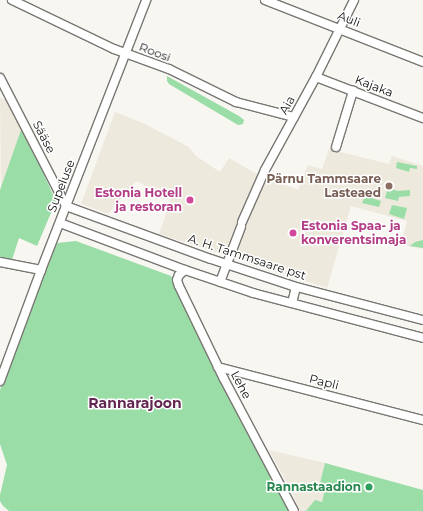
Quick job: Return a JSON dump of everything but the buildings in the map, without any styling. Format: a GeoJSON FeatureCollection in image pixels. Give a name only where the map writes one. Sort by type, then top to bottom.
{"type":"FeatureCollection","features":[{"type":"Feature","properties":{"kind":"street","name":"Roosi"},"geometry":{"type":"LineString","coordinates":[[12,0],[125,53],[169,70],[236,102],[294,117]]}},
{"type":"Feature","properties":{"kind":"street","name":"Supeluse"},"geometry":{"type":"LineString","coordinates":[[0,381],[41,270],[146,0]]}},
{"type":"Feature","properties":{"kind":"street","name":"Auli"},"geometry":{"type":"LineString","coordinates":[[265,0],[423,62]]}},
{"type":"Feature","properties":{"kind":"street","name":"Aia"},"geometry":{"type":"LineString","coordinates":[[220,282],[265,170],[316,77],[354,0]]}},
{"type":"Feature","properties":{"kind":"street","name":"Kajaka"},"geometry":{"type":"LineString","coordinates":[[316,77],[423,118]]}},
{"type":"Feature","properties":{"kind":"street","name":"Sääse"},"geometry":{"type":"LineString","coordinates":[[0,78],[66,206]]}},
{"type":"Feature","properties":{"kind":"street"},"geometry":{"type":"LineString","coordinates":[[336,147],[353,91]]}},
{"type":"Feature","properties":{"kind":"street","name":"A. H. Tammsaare pst"},"geometry":{"type":"LineString","coordinates":[[66,206],[226,264],[296,287],[423,320]]}},
{"type":"Feature","properties":{"kind":"street"},"geometry":{"type":"LineString","coordinates":[[60,223],[220,282],[423,338]]}},
{"type":"Feature","properties":{"kind":"street"},"geometry":{"type":"LineString","coordinates":[[0,262],[41,270]]}},
{"type":"Feature","properties":{"kind":"street","name":"Lehe"},"geometry":{"type":"LineString","coordinates":[[185,270],[179,275],[178,286],[218,368],[294,511]]}},
{"type":"Feature","properties":{"kind":"street"},"geometry":{"type":"LineString","coordinates":[[292,303],[296,287]]}},
{"type":"Feature","properties":{"kind":"street","name":"Papli"},"geometry":{"type":"LineString","coordinates":[[218,368],[423,420]]}},
{"type":"Feature","properties":{"kind":"shaded area"},"geometry":{"type":"Polygon","coordinates":[[[0,98],[9,101],[22,127],[1,190],[0,98]]]}},
{"type":"Feature","properties":{"kind":"shaded area"},"geometry":{"type":"Polygon","coordinates":[[[115,112],[141,122],[189,147],[196,156],[220,172],[229,158],[253,172],[298,190],[308,165],[322,169],[329,149],[389,164],[392,156],[423,166],[423,249],[401,245],[407,221],[351,206],[327,288],[159,234],[171,199],[136,181],[108,214],[81,204],[115,112]]]}},
{"type":"Feature","properties":{"kind":"shaded area"},"geometry":{"type":"Polygon","coordinates":[[[269,450],[325,463],[320,483],[326,484],[322,502],[315,501],[306,511],[299,511],[293,494],[269,450]]]}},
{"type":"Feature","properties":{"kind":"green space"},"geometry":{"type":"Polygon","coordinates":[[[167,76],[239,116],[244,120],[243,124],[238,125],[169,84],[167,81],[167,76]]]}},
{"type":"Feature","properties":{"kind":"green space"},"geometry":{"type":"Polygon","coordinates":[[[22,127],[56,201],[37,246],[19,238],[12,260],[0,258],[0,190],[22,127]]]}},
{"type":"Feature","properties":{"kind":"green space"},"geometry":{"type":"Polygon","coordinates":[[[397,162],[417,166],[417,169],[410,168],[409,172],[396,168],[397,162]]]}},
{"type":"Feature","properties":{"kind":"green space"},"geometry":{"type":"Polygon","coordinates":[[[388,188],[398,191],[410,190],[410,196],[399,197],[398,201],[385,198],[388,188]]]}},
{"type":"Feature","properties":{"kind":"green space"},"geometry":{"type":"Polygon","coordinates":[[[365,196],[381,201],[379,207],[362,203],[365,196]]]}},
{"type":"Feature","properties":{"kind":"green space"},"geometry":{"type":"Polygon","coordinates":[[[392,205],[407,208],[404,219],[389,214],[392,205]]]}},
{"type":"Feature","properties":{"kind":"green space"},"geometry":{"type":"Polygon","coordinates":[[[423,240],[423,248],[410,246],[415,242],[423,240]]]}},
{"type":"Feature","properties":{"kind":"green space"},"geometry":{"type":"Polygon","coordinates":[[[76,241],[171,276],[223,383],[289,511],[9,511],[3,506],[0,501],[0,495],[7,465],[0,444],[0,390],[57,243],[76,241]]]}},
{"type":"Feature","properties":{"kind":"green space","name":"Rannastaadion"},"geometry":{"type":"Polygon","coordinates":[[[325,463],[423,490],[423,511],[306,511],[315,500],[322,502],[326,485],[320,483],[325,463]]]}},
{"type":"Feature","properties":{"kind":"place","name":"Pärnu Tammsaare Lasteaed"},"geometry":{"type":"Point","coordinates":[389,186]}},
{"type":"Feature","properties":{"kind":"place","name":"Estonia Hotell ja restoran"},"geometry":{"type":"Point","coordinates":[190,200]}},
{"type":"Feature","properties":{"kind":"place","name":"Estonia Spaa- ja konverentsimaja"},"geometry":{"type":"Point","coordinates":[293,233]}},
{"type":"Feature","properties":{"kind":"place","name":"Rannastaadion"},"geometry":{"type":"Point","coordinates":[369,487]}},
{"type":"Feature","properties":{"kind":"district","name":"Rannarajoon"},"geometry":{"type":"Point","coordinates":[135,403]}}]}
